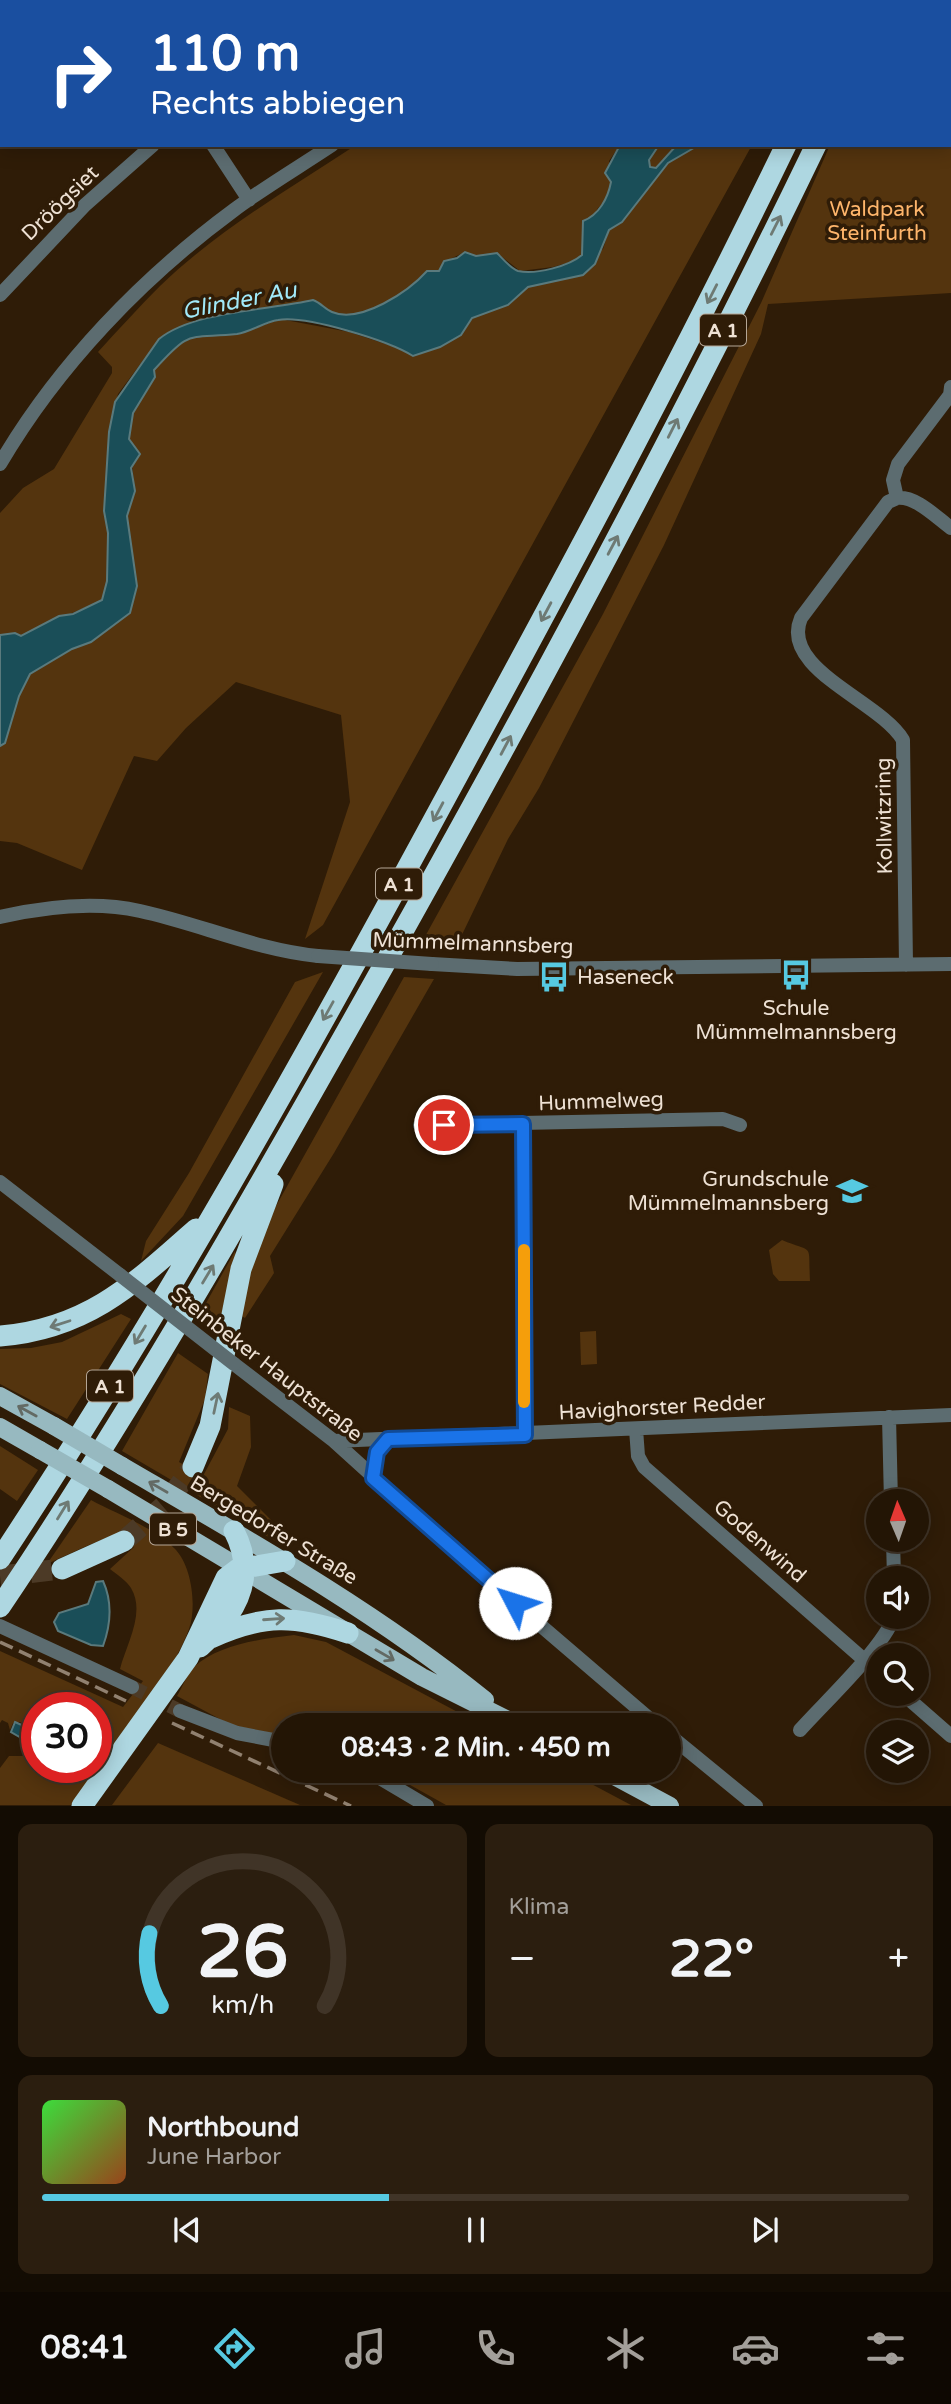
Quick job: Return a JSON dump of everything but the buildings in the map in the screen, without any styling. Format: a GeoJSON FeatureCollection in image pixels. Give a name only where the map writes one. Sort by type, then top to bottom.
{"type":"FeatureCollection","features":[{"type":"Feature","properties":{"kind":"highway","name":"A 1"},"geometry":{"type":"LineString","coordinates":[[0,1559],[111,1384],[213,1213],[397,887],[572,564],[785,147]]}},
{"type":"Feature","properties":{"kind":"highway","name":"A 1"},"geometry":{"type":"LineString","coordinates":[[0,1607],[137,1392],[294,1126],[472,809],[636,501],[815,147]]}},
{"type":"Feature","properties":{"kind":"highway"},"geometry":{"type":"LineString","coordinates":[[193,1467],[213,1416],[241,1269],[294,1126]]}},
{"type":"Feature","properties":{"kind":"highway"},"geometry":{"type":"LineString","coordinates":[[0,1336],[43,1330],[99,1307],[148,1273],[213,1213]]}},
{"type":"Feature","properties":{"kind":"highway"},"geometry":{"type":"LineString","coordinates":[[188,1658],[209,1639],[238,1599],[243,1570],[242,1548],[234,1531]]}},
{"type":"Feature","properties":{"kind":"highway"},"geometry":{"type":"LineString","coordinates":[[62,1569],[124,1541]]}},
{"type":"Feature","properties":{"kind":"highway"},"geometry":{"type":"LineString","coordinates":[[82,1805],[188,1658],[222,1583],[243,1570],[285,1561]]}},
{"type":"Feature","properties":{"kind":"highway"},"geometry":{"type":"LineString","coordinates":[[209,1639],[244,1623],[278,1618],[305,1620],[348,1633]]}},
{"type":"Feature","properties":{"kind":"main road","name":"Bergedorfer Straße"},"geometry":{"type":"LineString","coordinates":[[0,1396],[285,1561],[415,1645],[503,1713]]}},
{"type":"Feature","properties":{"kind":"main road","name":"Bergedorfer Straße"},"geometry":{"type":"LineString","coordinates":[[0,1427],[422,1677],[496,1713]]}},
{"type":"Feature","properties":{"kind":"main road"},"geometry":{"type":"LineString","coordinates":[[628,1783],[670,1805]]}},
{"type":"Feature","properties":{"kind":"street","name":"Dröögsiet"},"geometry":{"type":"LineString","coordinates":[[0,295],[85,205],[151,147]]}},
{"type":"Feature","properties":{"kind":"street"},"geometry":{"type":"LineString","coordinates":[[214,147],[249,200]]}},
{"type":"Feature","properties":{"kind":"street"},"geometry":{"type":"LineString","coordinates":[[0,464],[71,363],[129,299],[249,200],[329,147]]}},
{"type":"Feature","properties":{"kind":"street"},"geometry":{"type":"LineString","coordinates":[[951,387],[950,394],[898,464],[893,480],[897,498],[905,497],[920,505],[951,528]]}},
{"type":"Feature","properties":{"kind":"street","name":"Kollwitzring"},"geometry":{"type":"LineString","coordinates":[[897,498],[888,502],[801,618],[795,630],[801,652],[812,665],[893,724],[903,740],[906,965]]}},
{"type":"Feature","properties":{"kind":"street","name":"Mümmelmannsberg"},"geometry":{"type":"LineString","coordinates":[[0,917],[61,907],[138,910],[274,949],[318,956],[517,969],[951,964]]}},
{"type":"Feature","properties":{"kind":"street","name":"Hummelweg"},"geometry":{"type":"LineString","coordinates":[[419,1125],[723,1119],[740,1125]]}},
{"type":"Feature","properties":{"kind":"street"},"geometry":{"type":"LineString","coordinates":[[523,1124],[525,1435]]}},
{"type":"Feature","properties":{"kind":"street","name":"Steinbeker Hauptstraße"},"geometry":{"type":"LineString","coordinates":[[0,1182],[334,1441],[644,1713]]}},
{"type":"Feature","properties":{"kind":"street","name":"Havighorster Redder"},"geometry":{"type":"LineString","coordinates":[[334,1441],[951,1415]]}},
{"type":"Feature","properties":{"kind":"street"},"geometry":{"type":"LineString","coordinates":[[888,1417],[891,1489]]}},
{"type":"Feature","properties":{"kind":"street","name":"Godenwind"},"geometry":{"type":"LineString","coordinates":[[636,1429],[638,1456],[644,1468],[866,1662]]}},
{"type":"Feature","properties":{"kind":"street"},"geometry":{"type":"LineString","coordinates":[[373,1478],[377,1452],[388,1439]]}},
{"type":"Feature","properties":{"kind":"street"},"geometry":{"type":"LineString","coordinates":[[0,1626],[132,1687]]}},
{"type":"Feature","properties":{"kind":"street"},"geometry":{"type":"LineString","coordinates":[[800,1730],[889,1629]]}},
{"type":"Feature","properties":{"kind":"street"},"geometry":{"type":"LineString","coordinates":[[917,1706],[951,1736]]}},
{"type":"Feature","properties":{"kind":"street"},"geometry":{"type":"LineString","coordinates":[[180,1711],[237,1733],[271,1740]]}},
{"type":"Feature","properties":{"kind":"street"},"geometry":{"type":"LineString","coordinates":[[681,1745],[755,1805]]}},
{"type":"Feature","properties":{"kind":"street"},"geometry":{"type":"LineString","coordinates":[[389,1783],[427,1805]]}},
{"type":"Feature","properties":{"kind":"green space"},"geometry":{"type":"Polygon","coordinates":[[[353,147],[619,147],[609,161],[611,182],[607,200],[598,208],[583,235],[582,256],[574,261],[520,271],[497,253],[476,256],[465,252],[444,262],[440,271],[426,271],[408,288],[370,310],[344,315],[332,312],[313,300],[193,323],[159,339],[118,394],[109,432],[104,511],[108,533],[107,581],[102,600],[21,636],[15,633],[0,635],[0,513],[23,488],[54,469],[112,373],[112,367],[98,352],[136,310],[182,266],[255,211],[353,147]]]}},
{"type":"Feature","properties":{"kind":"green space"},"geometry":{"type":"Polygon","coordinates":[[[658,147],[675,147],[657,168],[650,167],[649,160],[658,147]]]}},
{"type":"Feature","properties":{"kind":"green space"},"geometry":{"type":"Polygon","coordinates":[[[696,147],[751,147],[323,925],[305,939],[350,802],[341,715],[236,682],[186,728],[157,761],[134,756],[82,870],[17,843],[0,841],[0,746],[5,743],[19,696],[30,674],[72,649],[91,642],[137,586],[127,516],[135,491],[129,439],[133,413],[155,378],[153,370],[181,341],[205,334],[240,334],[280,319],[349,332],[404,350],[461,335],[472,318],[508,305],[528,287],[545,281],[603,249],[609,230],[622,222],[668,163],[696,147]]]}},
{"type":"Feature","properties":{"kind":"green space","name":"Waldpark Steinfurth"},"geometry":{"type":"Polygon","coordinates":[[[829,147],[951,147],[951,293],[768,304],[761,334],[664,545],[539,788],[508,839],[458,943],[422,942],[603,614],[761,303],[829,147]]]}},
{"type":"Feature","properties":{"kind":"green space"},"geometry":{"type":"Polygon","coordinates":[[[323,972],[183,1216],[141,1261],[146,1241],[189,1173],[295,982],[323,972]]]}},
{"type":"Feature","properties":{"kind":"green space"},"geometry":{"type":"Polygon","coordinates":[[[404,977],[434,979],[334,1153],[270,1256],[274,1273],[245,1318],[238,1314],[252,1261],[276,1206],[404,977]]]}},
{"type":"Feature","properties":{"kind":"green space"},"geometry":{"type":"Polygon","coordinates":[[[782,1240],[808,1251],[810,1281],[779,1281],[773,1274],[769,1250],[782,1240]]]}},
{"type":"Feature","properties":{"kind":"green space"},"geometry":{"type":"Polygon","coordinates":[[[235,1251],[236,1256],[218,1328],[200,1314],[235,1251]]]}},
{"type":"Feature","properties":{"kind":"green space"},"geometry":{"type":"Polygon","coordinates":[[[121,1314],[131,1319],[67,1419],[0,1384],[0,1349],[31,1348],[62,1342],[121,1314]]]}},
{"type":"Feature","properties":{"kind":"green space"},"geometry":{"type":"Polygon","coordinates":[[[596,1331],[597,1364],[581,1365],[580,1332],[596,1331]]]}},
{"type":"Feature","properties":{"kind":"green space"},"geometry":{"type":"Polygon","coordinates":[[[178,1353],[208,1374],[205,1399],[179,1462],[203,1476],[228,1429],[229,1407],[250,1416],[251,1447],[237,1486],[292,1541],[282,1545],[122,1451],[178,1353]]]}},
{"type":"Feature","properties":{"kind":"green space"},"geometry":{"type":"Polygon","coordinates":[[[0,1446],[38,1470],[17,1501],[0,1489],[0,1446]]]}},
{"type":"Feature","properties":{"kind":"green space"},"geometry":{"type":"Polygon","coordinates":[[[91,1500],[165,1540],[180,1555],[189,1575],[193,1609],[189,1629],[180,1650],[152,1696],[112,1751],[112,1702],[123,1707],[143,1681],[120,1669],[136,1618],[135,1598],[131,1588],[110,1569],[134,1547],[122,1534],[116,1535],[47,1564],[91,1500]]]}},
{"type":"Feature","properties":{"kind":"green space"},"geometry":{"type":"Polygon","coordinates":[[[294,1635],[326,1642],[459,1713],[271,1713],[271,1733],[231,1725],[177,1696],[194,1667],[204,1659],[228,1648],[294,1635]]]}},
{"type":"Feature","properties":{"kind":"green space"},"geometry":{"type":"Polygon","coordinates":[[[0,1651],[90,1692],[21,1692],[21,1723],[13,1723],[10,1730],[8,1723],[2,1720],[0,1723],[0,1651]]]}},
{"type":"Feature","properties":{"kind":"green space"},"geometry":{"type":"Polygon","coordinates":[[[158,1743],[300,1805],[112,1805],[158,1743]]]}},
{"type":"Feature","properties":{"kind":"green space"},"geometry":{"type":"Polygon","coordinates":[[[9,1756],[21,1756],[21,1783],[88,1783],[71,1805],[0,1805],[0,1768],[9,1756]]]}},
{"type":"Feature","properties":{"kind":"green space"},"geometry":{"type":"Polygon","coordinates":[[[407,1783],[590,1783],[631,1805],[446,1805],[407,1783]]]}},
{"type":"Feature","properties":{"kind":"water"},"geometry":{"type":"Polygon","coordinates":[[[619,147],[658,147],[649,160],[650,167],[656,168],[675,147],[696,147],[668,163],[622,222],[609,230],[595,264],[583,275],[528,287],[508,305],[472,318],[461,335],[440,347],[413,356],[386,343],[347,330],[291,319],[273,321],[237,334],[190,338],[175,348],[154,370],[155,377],[133,413],[129,439],[140,454],[131,468],[135,491],[127,516],[137,586],[130,613],[91,642],[72,649],[30,674],[19,696],[5,743],[0,746],[0,635],[15,633],[21,636],[59,616],[73,614],[102,600],[107,581],[108,533],[104,511],[109,432],[115,402],[159,339],[191,322],[313,300],[332,312],[344,315],[370,310],[409,288],[427,271],[439,271],[444,261],[457,258],[465,252],[476,256],[497,253],[512,268],[525,272],[543,271],[569,263],[582,255],[583,221],[594,215],[608,194],[611,182],[605,173],[619,147]]]}},
{"type":"Feature","properties":{"kind":"water"},"geometry":{"type":"Polygon","coordinates":[[[103,1581],[110,1614],[103,1646],[91,1645],[58,1631],[54,1622],[59,1613],[88,1604],[96,1582],[103,1581]]]}},
{"type":"Feature","properties":{"kind":"water"},"geometry":{"type":"Polygon","coordinates":[[[15,1722],[21,1725],[21,1738],[11,1732],[15,1722]]]}},
{"type":"Feature","properties":{"kind":"tunnel"},"geometry":{"type":"LineString","coordinates":[[124,1541],[164,1506],[193,1467]]}},
{"type":"Feature","properties":{"kind":"tunnel"},"geometry":{"type":"LineString","coordinates":[[0,1576],[62,1569]]}},
{"type":"Feature","properties":{"kind":"tunnel"},"geometry":{"type":"LineString","coordinates":[[132,1687],[180,1711]]}},
{"type":"Feature","properties":{"kind":"railway"},"geometry":{"type":"LineString","coordinates":[[0,1642],[126,1701]]}},
{"type":"Feature","properties":{"kind":"railway"},"geometry":{"type":"LineString","coordinates":[[172,1723],[351,1806]]}},
{"type":"Feature","properties":{"kind":"slow traffic"},"geometry":{"type":"LineString","coordinates":[[524,1250],[524,1402]]}},
{"type":"Feature","properties":{"kind":"place","name":"Schule Mümmelmannsberg"},"geometry":{"type":"Point","coordinates":[796,975]}},
{"type":"Feature","properties":{"kind":"place","name":"Haseneck"},"geometry":{"type":"Point","coordinates":[554,977]}},
{"type":"Feature","properties":{"kind":"place","name":"Grundschule Mümmelmannsberg"},"geometry":{"type":"Point","coordinates":[852,1191]}},
{"type":"Feature","properties":{"kind":"route"},"geometry":{"type":"LineString","coordinates":[[444,1125],[523,1124],[525,1435],[388,1439],[377,1452],[373,1478],[515,1603]]}},
{"type":"Feature","properties":{"kind":"water label","name":"Glinder Au"},"geometry":{"type":"Point","coordinates":[239,300]}}]}
